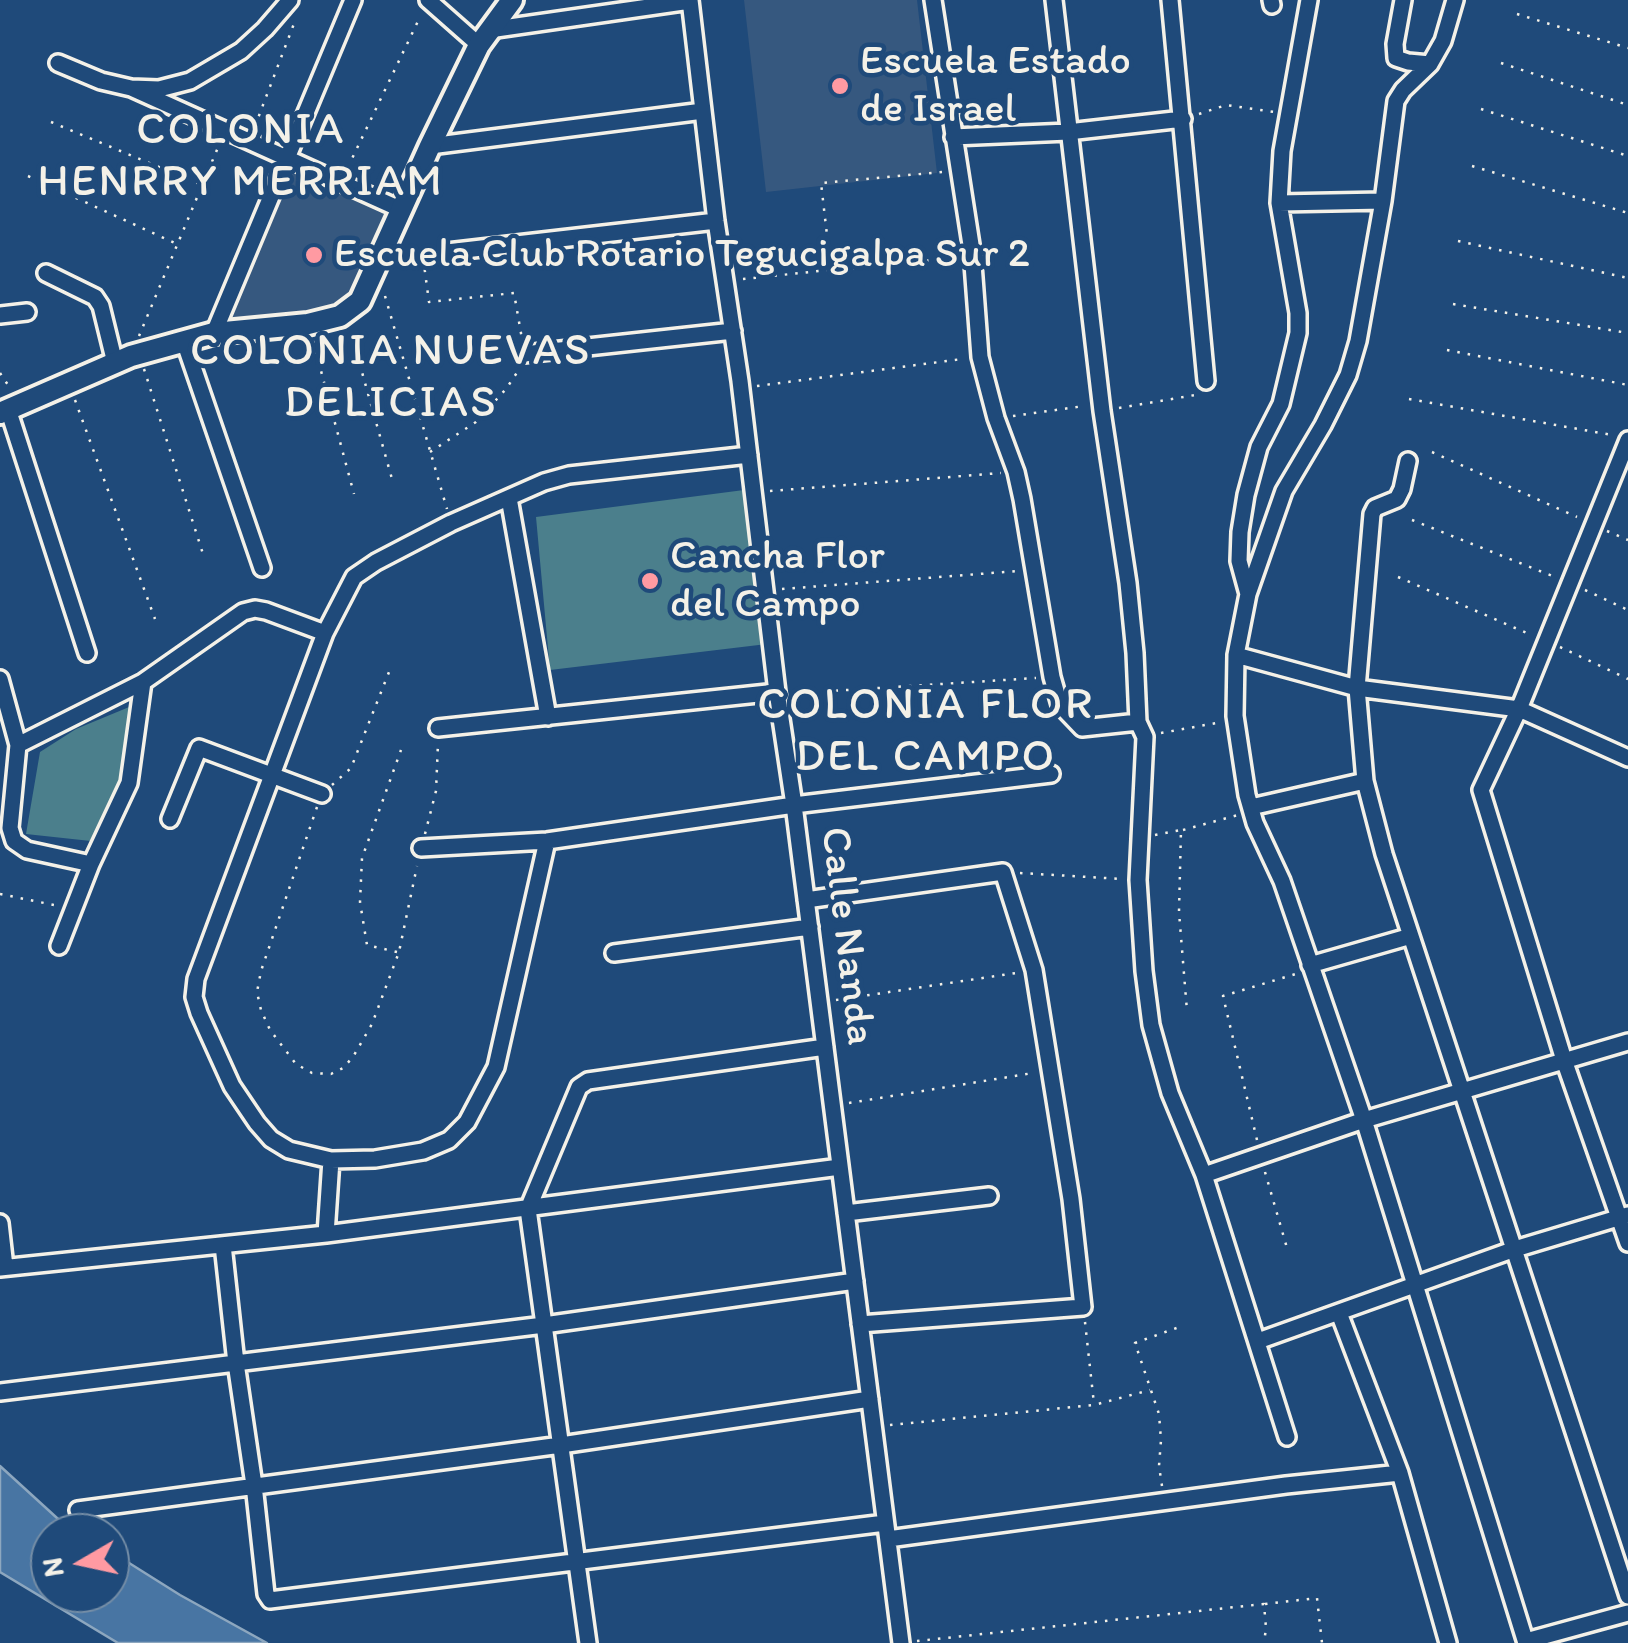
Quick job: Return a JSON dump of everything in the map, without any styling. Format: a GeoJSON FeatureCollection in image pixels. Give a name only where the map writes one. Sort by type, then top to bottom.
{"type":"FeatureCollection","features":[{"type":"Feature","properties":{"kind":"street"},"geometry":{"type":"LineString","coordinates":[[58,63],[101,81],[159,89],[190,80],[241,51],[290,0]]}},
{"type":"Feature","properties":{"kind":"street"},"geometry":{"type":"LineString","coordinates":[[214,334],[354,0]]}},
{"type":"Feature","properties":{"kind":"street"},"geometry":{"type":"LineString","coordinates":[[428,0],[484,38],[690,0]]}},
{"type":"Feature","properties":{"kind":"street"},"geometry":{"type":"LineString","coordinates":[[87,653],[4,411],[128,357],[214,334],[308,324],[346,312],[360,302],[484,38],[512,0]]}},
{"type":"Feature","properties":{"kind":"street","name":"Calle Nanda"},"geometry":{"type":"LineString","coordinates":[[690,0],[899,1643]]}},
{"type":"Feature","properties":{"kind":"street"},"geometry":{"type":"LineString","coordinates":[[932,0],[972,256],[980,357],[1016,472],[1060,705],[1082,728],[1141,729]]}},
{"type":"Feature","properties":{"kind":"street"},"geometry":{"type":"LineString","coordinates":[[1054,0],[1135,653],[1141,729],[1138,880],[1151,1025],[1170,1093],[1204,1175],[1287,1437]]}},
{"type":"Feature","properties":{"kind":"street"},"geometry":{"type":"LineString","coordinates":[[1170,0],[1206,381]]}},
{"type":"Feature","properties":{"kind":"street"},"geometry":{"type":"LineString","coordinates":[[1248,594],[1239,561],[1246,495],[1260,447],[1281,404],[1298,333],[1279,203],[1282,152],[1309,0]]}},
{"type":"Feature","properties":{"kind":"street"},"geometry":{"type":"LineString","coordinates":[[1403,0],[1396,58],[1430,64]]}},
{"type":"Feature","properties":{"kind":"street"},"geometry":{"type":"LineString","coordinates":[[1455,0],[1444,40],[1430,64],[1396,101],[1358,341],[1348,374],[1323,426],[1284,491],[1248,594],[1236,654],[1236,719],[1251,809],[1282,881],[1364,1120],[1526,1642],[1628,1613]]}},
{"type":"Feature","properties":{"kind":"street"},"geometry":{"type":"LineString","coordinates":[[131,88],[402,210]]}},
{"type":"Feature","properties":{"kind":"street"},"geometry":{"type":"LineString","coordinates":[[430,146],[703,111]]}},
{"type":"Feature","properties":{"kind":"street"},"geometry":{"type":"LineString","coordinates":[[953,137],[1068,132],[1183,118]]}},
{"type":"Feature","properties":{"kind":"street"},"geometry":{"type":"LineString","coordinates":[[1279,203],[1382,201]]}},
{"type":"Feature","properties":{"kind":"street"},"geometry":{"type":"LineString","coordinates":[[447,252],[716,221]]}},
{"type":"Feature","properties":{"kind":"street"},"geometry":{"type":"LineString","coordinates":[[46,273],[94,297],[128,357]]}},
{"type":"Feature","properties":{"kind":"street"},"geometry":{"type":"LineString","coordinates":[[0,315],[27,312]]}},
{"type":"Feature","properties":{"kind":"street"},"geometry":{"type":"LineString","coordinates":[[524,354],[733,331]]}},
{"type":"Feature","properties":{"kind":"street"},"geometry":{"type":"LineString","coordinates":[[184,341],[262,568]]}},
{"type":"Feature","properties":{"kind":"street"},"geometry":{"type":"LineString","coordinates":[[1628,440],[1519,709],[1480,790],[1564,1060],[1623,1217],[1628,1242]]}},
{"type":"Feature","properties":{"kind":"street"},"geometry":{"type":"LineString","coordinates":[[546,841],[496,1067],[467,1122],[449,1140],[423,1151],[374,1159],[331,1160],[289,1150],[271,1138],[232,1086],[199,1013],[194,997],[196,979],[325,633],[354,578],[451,522],[544,482],[749,455]]}},
{"type":"Feature","properties":{"kind":"street"},"geometry":{"type":"LineString","coordinates":[[1408,462],[1397,499],[1375,508],[1372,514],[1357,688],[1366,781],[1384,854],[1628,1596]]}},
{"type":"Feature","properties":{"kind":"street"},"geometry":{"type":"LineString","coordinates":[[510,498],[548,717]]}},
{"type":"Feature","properties":{"kind":"street"},"geometry":{"type":"LineString","coordinates":[[18,744],[143,682],[243,612],[266,611],[325,633]]}},
{"type":"Feature","properties":{"kind":"street"},"geometry":{"type":"LineString","coordinates":[[1236,654],[1357,688],[1519,709],[1628,758]]}},
{"type":"Feature","properties":{"kind":"street"},"geometry":{"type":"LineString","coordinates":[[0,678],[18,744],[10,828],[14,841],[27,850],[92,864]]}},
{"type":"Feature","properties":{"kind":"street"},"geometry":{"type":"LineString","coordinates":[[58,946],[129,782],[143,682]]}},
{"type":"Feature","properties":{"kind":"street"},"geometry":{"type":"LineString","coordinates":[[438,728],[777,696]]}},
{"type":"Feature","properties":{"kind":"street"},"geometry":{"type":"LineString","coordinates":[[170,819],[199,748],[322,794]]}},
{"type":"Feature","properties":{"kind":"street"},"geometry":{"type":"LineString","coordinates":[[421,848],[546,841],[794,805],[1051,774]]}},
{"type":"Feature","properties":{"kind":"street"},"geometry":{"type":"LineString","coordinates":[[1251,809],[1366,781]]}},
{"type":"Feature","properties":{"kind":"street"},"geometry":{"type":"LineString","coordinates":[[806,900],[1003,872],[1034,970],[1071,1199],[1083,1307],[860,1324]]}},
{"type":"Feature","properties":{"kind":"street"},"geometry":{"type":"LineString","coordinates":[[614,953],[810,926]]}},
{"type":"Feature","properties":{"kind":"street"},"geometry":{"type":"LineString","coordinates":[[1311,967],[1411,936]]}},
{"type":"Feature","properties":{"kind":"street"},"geometry":{"type":"LineString","coordinates":[[1204,1175],[1364,1120],[1628,1042]]}},
{"type":"Feature","properties":{"kind":"street"},"geometry":{"type":"LineString","coordinates":[[588,1643],[528,1209],[579,1086],[588,1081],[825,1047]]}},
{"type":"Feature","properties":{"kind":"street"},"geometry":{"type":"LineString","coordinates":[[326,1234],[331,1160]]}},
{"type":"Feature","properties":{"kind":"street"},"geometry":{"type":"LineString","coordinates":[[0,1224],[2,1268],[326,1234],[840,1167]]}},
{"type":"Feature","properties":{"kind":"street"},"geometry":{"type":"LineString","coordinates":[[846,1214],[989,1196]]}},
{"type":"Feature","properties":{"kind":"street"},"geometry":{"type":"LineString","coordinates":[[1258,1341],[1515,1249],[1623,1217]]}},
{"type":"Feature","properties":{"kind":"street"},"geometry":{"type":"LineString","coordinates":[[222,1245],[266,1594],[270,1600],[576,1561],[1164,1502],[1400,1473]]}},
{"type":"Feature","properties":{"kind":"street"},"geometry":{"type":"LineString","coordinates":[[0,1392],[544,1325],[855,1281]]}},
{"type":"Feature","properties":{"kind":"street"},"geometry":{"type":"LineString","coordinates":[[1339,1313],[1400,1473],[1448,1643]]}},
{"type":"Feature","properties":{"kind":"street"},"geometry":{"type":"LineString","coordinates":[[78,1510],[870,1400]]}},
{"type":"Feature","properties":{"kind":"path"},"geometry":{"type":"LineString","coordinates":[[341,182],[428,0]]}},
{"type":"Feature","properties":{"kind":"path"},"geometry":{"type":"LineString","coordinates":[[1517,14],[1628,48]]}},
{"type":"Feature","properties":{"kind":"path"},"geometry":{"type":"LineString","coordinates":[[249,141],[296,18]]}},
{"type":"Feature","properties":{"kind":"path"},"geometry":{"type":"LineString","coordinates":[[1501,63],[1628,105]]}},
{"type":"Feature","properties":{"kind":"path"},"geometry":{"type":"LineString","coordinates":[[1183,118],[1226,105],[1289,115]]}},
{"type":"Feature","properties":{"kind":"path"},"geometry":{"type":"LineString","coordinates":[[1481,110],[1628,156]]}},
{"type":"Feature","properties":{"kind":"path"},"geometry":{"type":"LineString","coordinates":[[51,122],[203,185]]}},
{"type":"Feature","properties":{"kind":"path"},"geometry":{"type":"LineString","coordinates":[[202,554],[128,357],[226,131]]}},
{"type":"Feature","properties":{"kind":"path"},"geometry":{"type":"LineString","coordinates":[[1472,166],[1628,213]]}},
{"type":"Feature","properties":{"kind":"path"},"geometry":{"type":"LineString","coordinates":[[831,270],[821,184],[958,170]]}},
{"type":"Feature","properties":{"kind":"path"},"geometry":{"type":"LineString","coordinates":[[28,176],[178,245]]}},
{"type":"Feature","properties":{"kind":"path"},"geometry":{"type":"LineString","coordinates":[[1458,241],[1628,278]]}},
{"type":"Feature","properties":{"kind":"path"},"geometry":{"type":"LineString","coordinates":[[430,452],[476,422],[506,389],[524,354],[514,292],[429,302],[423,256],[447,252]]}},
{"type":"Feature","properties":{"kind":"path"},"geometry":{"type":"LineString","coordinates":[[725,282],[972,256]]}},
{"type":"Feature","properties":{"kind":"path"},"geometry":{"type":"LineString","coordinates":[[376,265],[451,522]]}},
{"type":"Feature","properties":{"kind":"path"},"geometry":{"type":"LineString","coordinates":[[1453,304],[1628,333]]}},
{"type":"Feature","properties":{"kind":"path"},"geometry":{"type":"LineString","coordinates":[[346,312],[392,479]]}},
{"type":"Feature","properties":{"kind":"path"},"geometry":{"type":"LineString","coordinates":[[308,324],[354,494]]}},
{"type":"Feature","properties":{"kind":"path"},"geometry":{"type":"LineString","coordinates":[[1447,350],[1628,386]]}},
{"type":"Feature","properties":{"kind":"path"},"geometry":{"type":"LineString","coordinates":[[741,389],[980,357]]}},
{"type":"Feature","properties":{"kind":"path"},"geometry":{"type":"LineString","coordinates":[[996,418],[1202,393],[1206,381]]}},
{"type":"Feature","properties":{"kind":"path"},"geometry":{"type":"LineString","coordinates":[[69,383],[155,619]]}},
{"type":"Feature","properties":{"kind":"path"},"geometry":{"type":"LineString","coordinates":[[1408,398],[1610,434]]}},
{"type":"Feature","properties":{"kind":"path"},"geometry":{"type":"LineString","coordinates":[[1432,452],[1628,540]]}},
{"type":"Feature","properties":{"kind":"path"},"geometry":{"type":"LineString","coordinates":[[754,492],[1016,472]]}},
{"type":"Feature","properties":{"kind":"path"},"geometry":{"type":"LineString","coordinates":[[1412,520],[1628,610]]}},
{"type":"Feature","properties":{"kind":"path"},"geometry":{"type":"LineString","coordinates":[[765,590],[1035,570]]}},
{"type":"Feature","properties":{"kind":"path"},"geometry":{"type":"LineString","coordinates":[[1398,578],[1628,679]]}},
{"type":"Feature","properties":{"kind":"path"},"geometry":{"type":"LineString","coordinates":[[391,668],[351,768],[322,794],[261,971],[257,992],[270,1030],[296,1064],[312,1073],[331,1074],[344,1068],[353,1057],[372,1024],[399,952],[436,791],[438,728]]}},
{"type":"Feature","properties":{"kind":"path"},"geometry":{"type":"LineString","coordinates":[[777,696],[1052,676]]}},
{"type":"Feature","properties":{"kind":"path"},"geometry":{"type":"LineString","coordinates":[[1141,729],[1236,719]]}},
{"type":"Feature","properties":{"kind":"path"},"geometry":{"type":"LineString","coordinates":[[399,952],[367,945],[360,902],[362,858],[401,750]]}},
{"type":"Feature","properties":{"kind":"path"},"geometry":{"type":"LineString","coordinates":[[1141,838],[1251,809]]}},
{"type":"Feature","properties":{"kind":"path"},"geometry":{"type":"LineString","coordinates":[[1182,830],[1179,912],[1187,1012]]}},
{"type":"Feature","properties":{"kind":"path"},"geometry":{"type":"LineString","coordinates":[[1003,872],[1138,880]]}},
{"type":"Feature","properties":{"kind":"path"},"geometry":{"type":"LineString","coordinates":[[0,894],[75,909]]}},
{"type":"Feature","properties":{"kind":"path"},"geometry":{"type":"LineString","coordinates":[[1287,1248],[1260,1156],[1223,996],[1311,967]]}},
{"type":"Feature","properties":{"kind":"path"},"geometry":{"type":"LineString","coordinates":[[819,1002],[1034,970]]}},
{"type":"Feature","properties":{"kind":"path"},"geometry":{"type":"LineString","coordinates":[[832,1106],[1052,1070]]}},
{"type":"Feature","properties":{"kind":"path"},"geometry":{"type":"LineString","coordinates":[[1083,1307],[1094,1405]]}},
{"type":"Feature","properties":{"kind":"path"},"geometry":{"type":"LineString","coordinates":[[1164,1502],[1158,1466],[1159,1414],[1135,1343],[1182,1326]]}},
{"type":"Feature","properties":{"kind":"path"},"geometry":{"type":"LineString","coordinates":[[874,1427],[1094,1405],[1150,1390]]}},
{"type":"Feature","properties":{"kind":"path"},"geometry":{"type":"LineString","coordinates":[[899,1643],[1316,1598],[1322,1643]]}},
{"type":"Feature","properties":{"kind":"path"},"geometry":{"type":"LineString","coordinates":[[1264,1604],[1264,1643]]}},
{"type":"Feature","properties":{"kind":"shaded area","name":"Escuela Estado de Israel"},"geometry":{"type":"Polygon","coordinates":[[[744,0],[917,0],[937,173],[766,192],[744,0]]]}},
{"type":"Feature","properties":{"kind":"shaded area","name":"Escuela Club Rotario Tegucigalpa Sur 2"},"geometry":{"type":"Polygon","coordinates":[[[290,167],[394,213],[354,297],[346,304],[309,318],[225,326],[290,167]]]}},
{"type":"Feature","properties":{"kind":"shaded area"},"geometry":{"type":"Polygon","coordinates":[[[0,1466],[52,1513],[30,1513],[30,1590],[0,1572],[0,1466]]]}},
{"type":"Feature","properties":{"kind":"shaded area"},"geometry":{"type":"Polygon","coordinates":[[[130,1564],[267,1643],[118,1643],[68,1613],[130,1613],[130,1564]]]}},
{"type":"Feature","properties":{"kind":"green space","name":"Cancha Flor del Campo"},"geometry":{"type":"Polygon","coordinates":[[[744,490],[767,644],[550,670],[536,517],[744,490]]]}},
{"type":"Feature","properties":{"kind":"green space"},"geometry":{"type":"Polygon","coordinates":[[[134,705],[128,778],[100,842],[26,834],[40,752],[76,729],[134,705]]]}},
{"type":"Feature","properties":{"kind":"place","name":"Escuela Estado de Israel"},"geometry":{"type":"Point","coordinates":[840,86]}},
{"type":"Feature","properties":{"kind":"place","name":"Escuela Club Rotario Tegucigalpa Sur 2"},"geometry":{"type":"Point","coordinates":[314,255]}},
{"type":"Feature","properties":{"kind":"place","name":"Cancha Flor del Campo"},"geometry":{"type":"Point","coordinates":[650,581]}},
{"type":"Feature","properties":{"kind":"district","name":"COLONIA HENRRY MERRIAM"},"geometry":{"type":"Point","coordinates":[241,158]}},
{"type":"Feature","properties":{"kind":"district","name":"COLONIA NUEVAS DELICIAS"},"geometry":{"type":"Point","coordinates":[391,379]}},
{"type":"Feature","properties":{"kind":"district","name":"COLONIA FLOR DEL CAMPO"},"geometry":{"type":"Point","coordinates":[926,733]}}]}
